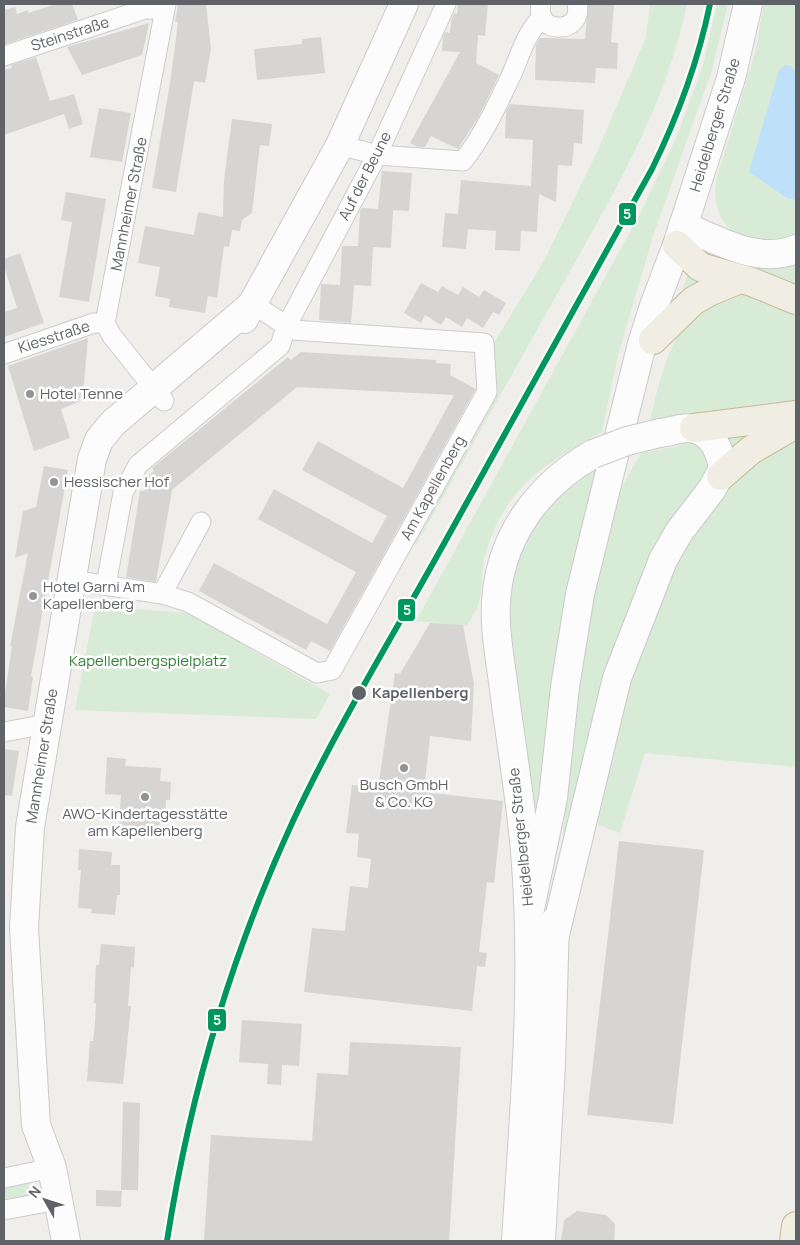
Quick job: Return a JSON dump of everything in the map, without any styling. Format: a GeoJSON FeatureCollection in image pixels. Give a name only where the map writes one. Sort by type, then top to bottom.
{"type":"FeatureCollection","features":[{"type":"Feature","properties":{"kind":"highway"},"geometry":{"type":"LineString","coordinates":[[680,236],[700,267],[796,300]]}},
{"type":"Feature","properties":{"kind":"highway"},"geometry":{"type":"LineString","coordinates":[[653,340],[693,301],[711,291],[740,280]]}},
{"type":"Feature","properties":{"kind":"highway"},"geometry":{"type":"LineString","coordinates":[[694,428],[796,415]]}},
{"type":"Feature","properties":{"kind":"highway"},"geometry":{"type":"LineString","coordinates":[[721,476],[751,450],[796,424]]}},
{"type":"Feature","properties":{"kind":"highway"},"geometry":{"type":"LineString","coordinates":[[794,1241],[796,1226]]}},
{"type":"Feature","properties":{"kind":"main road"},"geometry":{"type":"LineString","coordinates":[[253,304],[340,145],[404,4]]}},
{"type":"Feature","properties":{"kind":"main road","name":"Heidelberger Straße"},"geometry":{"type":"LineString","coordinates":[[553,798],[565,687],[579,604],[608,480],[642,344],[680,236],[731,78],[748,4]]}},
{"type":"Feature","properties":{"kind":"main road"},"geometry":{"type":"LineString","coordinates":[[680,236],[769,255],[796,249]]}},
{"type":"Feature","properties":{"kind":"main road","name":"Heidelberger Straße"},"geometry":{"type":"LineString","coordinates":[[608,480],[641,384],[665,302],[680,236]]}},
{"type":"Feature","properties":{"kind":"main road","name":"Mannheimer Straße"},"geometry":{"type":"LineString","coordinates":[[66,1241],[52,1168],[50,1123],[30,1023],[24,928],[27,846],[71,580],[88,492],[92,459],[99,440],[114,423],[159,395],[253,304]]}},
{"type":"Feature","properties":{"kind":"main road"},"geometry":{"type":"LineString","coordinates":[[554,939],[617,678],[663,560],[679,532],[721,476],[723,469],[720,452],[709,437],[694,428]]}},
{"type":"Feature","properties":{"kind":"main road","name":"Heidelberger Straße"},"geometry":{"type":"LineString","coordinates":[[516,1241],[527,1053],[529,914],[518,784],[496,627],[497,590],[506,550],[523,517],[548,486],[586,458],[627,441],[660,433],[694,428]]}},
{"type":"Feature","properties":{"kind":"main road"},"geometry":{"type":"LineString","coordinates":[[529,914],[553,798]]}},
{"type":"Feature","properties":{"kind":"main road"},"geometry":{"type":"LineString","coordinates":[[541,1241],[551,1064],[556,860],[553,798]]}},
{"type":"Feature","properties":{"kind":"street","name":"Auf der Beune"},"geometry":{"type":"LineString","coordinates":[[106,585],[123,493],[138,465],[280,346],[286,327],[377,156],[446,4]]}},
{"type":"Feature","properties":{"kind":"street"},"geometry":{"type":"LineString","coordinates":[[542,10],[550,26],[556,28],[568,26],[576,18],[577,4]]}},
{"type":"Feature","properties":{"kind":"street","name":"Steinstraße"},"geometry":{"type":"LineString","coordinates":[[4,56],[145,9],[166,6]]}},
{"type":"Feature","properties":{"kind":"street","name":"Mannheimer Straße"},"geometry":{"type":"LineString","coordinates":[[105,323],[166,6]]}},
{"type":"Feature","properties":{"kind":"street"},"geometry":{"type":"LineString","coordinates":[[340,145],[377,156],[463,161],[478,142],[510,77],[529,31],[542,10]]}},
{"type":"Feature","properties":{"kind":"street","name":"Am Kapellenberg"},"geometry":{"type":"LineString","coordinates":[[71,580],[162,594],[188,602],[318,673],[332,670],[487,392],[484,343],[293,330],[253,304]]}},
{"type":"Feature","properties":{"kind":"street","name":"Kiesstraße"},"geometry":{"type":"LineString","coordinates":[[4,354],[94,323],[105,323]]}},
{"type":"Feature","properties":{"kind":"street"},"geometry":{"type":"LineString","coordinates":[[105,323],[112,336],[159,395]]}},
{"type":"Feature","properties":{"kind":"street"},"geometry":{"type":"LineString","coordinates":[[162,594],[201,522]]}},
{"type":"Feature","properties":{"kind":"street"},"geometry":{"type":"LineString","coordinates":[[4,732],[47,724]]}},
{"type":"Feature","properties":{"kind":"street"},"geometry":{"type":"LineString","coordinates":[[4,1178],[52,1168]]}},
{"type":"Feature","properties":{"kind":"street"},"geometry":{"type":"LineString","coordinates":[[4,1210],[58,1200]]}},
{"type":"Feature","properties":{"kind":"green space"},"geometry":{"type":"Polygon","coordinates":[[[650,4],[687,4],[678,42],[651,115],[635,151],[598,221],[416,545],[411,542],[494,392],[492,346],[544,261],[598,150],[646,37],[650,4]]]}},
{"type":"Feature","properties":{"kind":"green space"},"geometry":{"type":"Polygon","coordinates":[[[717,4],[728,4],[712,70],[654,233],[618,355],[602,432],[544,467],[528,480],[503,512],[493,532],[485,556],[479,602],[467,626],[416,621],[642,210],[678,134],[703,65],[717,4]]]}},
{"type":"Feature","properties":{"kind":"green space"},"geometry":{"type":"Polygon","coordinates":[[[764,4],[796,4],[796,238],[773,244],[756,242],[734,232],[720,215],[716,204],[715,191],[717,177],[755,53],[764,4]]]}},
{"type":"Feature","properties":{"kind":"green space"},"geometry":{"type":"Polygon","coordinates":[[[703,249],[754,265],[770,267],[796,263],[796,288],[706,258],[701,250],[703,249]]]}},
{"type":"Feature","properties":{"kind":"green space"},"geometry":{"type":"Polygon","coordinates":[[[688,273],[712,279],[680,299],[688,273]]]}},
{"type":"Feature","properties":{"kind":"green space"},"geometry":{"type":"Polygon","coordinates":[[[739,291],[796,311],[796,401],[650,420],[666,364],[678,334],[686,322],[699,311],[739,291]]]}},
{"type":"Feature","properties":{"kind":"green space"},"geometry":{"type":"Polygon","coordinates":[[[766,428],[730,454],[721,435],[766,428]]]}},
{"type":"Feature","properties":{"kind":"green space"},"geometry":{"type":"Polygon","coordinates":[[[695,437],[712,467],[691,499],[561,874],[565,792],[575,705],[593,602],[618,494],[641,453],[682,445],[682,440],[695,437]]]}},
{"type":"Feature","properties":{"kind":"green space"},"geometry":{"type":"Polygon","coordinates":[[[796,443],[796,767],[645,753],[620,833],[592,822],[643,647],[679,561],[701,522],[727,488],[742,474],[760,462],[796,443]]]}},
{"type":"Feature","properties":{"kind":"green space"},"geometry":{"type":"Polygon","coordinates":[[[598,468],[537,827],[530,826],[504,625],[513,556],[565,485],[598,468]]]}},
{"type":"Feature","properties":{"kind":"green space","name":"Kapellenbergspielplatz"},"geometry":{"type":"Polygon","coordinates":[[[95,606],[187,613],[330,694],[316,719],[75,710],[95,606]]]}},
{"type":"Feature","properties":{"kind":"green space"},"geometry":{"type":"Polygon","coordinates":[[[18,1182],[27,1184],[31,1190],[31,1195],[25,1199],[4,1201],[4,1186],[18,1182]]]}},
{"type":"Feature","properties":{"kind":"water"},"geometry":{"type":"Polygon","coordinates":[[[785,65],[791,66],[796,72],[796,200],[787,198],[749,172],[779,70],[785,65]]]}},
{"type":"Feature","properties":{"kind":"building"},"geometry":{"type":"Polygon","coordinates":[[[56,4],[72,4],[78,20],[5,44],[4,10],[15,7],[17,14],[28,10],[28,13],[56,4]]]}},
{"type":"Feature","properties":{"kind":"building"},"geometry":{"type":"Polygon","coordinates":[[[178,4],[206,4],[211,49],[205,83],[194,81],[176,192],[152,188],[171,77],[178,22],[175,22],[178,4]]]}},
{"type":"Feature","properties":{"kind":"building"},"geometry":{"type":"Polygon","coordinates":[[[458,4],[488,4],[485,36],[478,35],[476,63],[499,75],[479,116],[458,149],[431,136],[425,147],[418,147],[410,143],[460,52],[442,51],[443,37],[445,32],[450,33],[451,21],[454,13],[457,14],[458,4]]]}},
{"type":"Feature","properties":{"kind":"building"},"geometry":{"type":"Polygon","coordinates":[[[588,4],[614,4],[611,42],[618,43],[617,69],[596,68],[595,83],[535,80],[536,45],[540,38],[585,39],[588,4]]]}},
{"type":"Feature","properties":{"kind":"building"},"geometry":{"type":"Polygon","coordinates":[[[149,23],[142,55],[82,75],[67,47],[149,23]]]}},
{"type":"Feature","properties":{"kind":"building"},"geometry":{"type":"Polygon","coordinates":[[[321,37],[325,73],[257,80],[254,49],[302,44],[302,39],[321,37]]]}},
{"type":"Feature","properties":{"kind":"building"},"geometry":{"type":"Polygon","coordinates":[[[36,57],[50,101],[74,94],[83,124],[69,129],[64,114],[4,135],[4,70],[12,68],[11,65],[36,57]]]}},
{"type":"Feature","properties":{"kind":"building"},"geometry":{"type":"Polygon","coordinates":[[[510,104],[584,110],[582,144],[574,143],[572,166],[558,165],[556,202],[539,194],[537,232],[521,231],[520,251],[495,250],[496,231],[468,229],[466,249],[442,247],[445,213],[458,214],[461,180],[531,186],[533,140],[505,138],[506,111],[510,104]]]}},
{"type":"Feature","properties":{"kind":"building"},"geometry":{"type":"Polygon","coordinates":[[[99,108],[131,113],[122,162],[90,157],[99,108]]]}},
{"type":"Feature","properties":{"kind":"building"},"geometry":{"type":"Polygon","coordinates":[[[232,119],[272,124],[269,146],[260,145],[252,213],[242,220],[240,231],[232,230],[229,247],[224,246],[217,298],[208,296],[205,313],[169,307],[170,299],[155,296],[160,267],[138,263],[145,226],[194,235],[198,212],[223,217],[224,180],[232,119]]]}},
{"type":"Feature","properties":{"kind":"building"},"geometry":{"type":"Polygon","coordinates":[[[382,171],[412,173],[409,211],[393,210],[391,248],[373,247],[371,286],[354,285],[351,323],[319,320],[321,284],[340,285],[342,246],[358,246],[360,211],[362,208],[378,209],[382,171]]]}},
{"type":"Feature","properties":{"kind":"building"},"geometry":{"type":"Polygon","coordinates":[[[66,192],[106,199],[89,302],[59,297],[72,222],[61,220],[66,192]]]}},
{"type":"Feature","properties":{"kind":"building"},"geometry":{"type":"Polygon","coordinates":[[[20,253],[44,323],[4,337],[4,312],[17,308],[4,266],[4,259],[20,253]]]}},
{"type":"Feature","properties":{"kind":"building"},"geometry":{"type":"Polygon","coordinates":[[[421,283],[438,292],[442,286],[458,295],[463,287],[479,297],[484,290],[506,303],[499,315],[493,312],[483,328],[467,318],[462,327],[446,317],[441,325],[425,315],[421,323],[404,313],[421,283]]]}},
{"type":"Feature","properties":{"kind":"building"},"geometry":{"type":"Polygon","coordinates":[[[88,338],[84,383],[79,402],[61,409],[70,438],[34,451],[8,366],[88,338]]]}},
{"type":"Feature","properties":{"kind":"building"},"geometry":{"type":"Polygon","coordinates":[[[301,352],[436,360],[436,363],[451,364],[450,375],[476,389],[330,651],[311,641],[306,650],[199,591],[214,563],[327,624],[356,572],[258,519],[274,489],[372,543],[387,516],[302,470],[318,441],[403,488],[454,395],[297,387],[172,490],[156,582],[126,577],[140,491],[144,491],[146,478],[154,471],[152,468],[288,357],[291,360],[301,352]]]}},
{"type":"Feature","properties":{"kind":"building"},"geometry":{"type":"Polygon","coordinates":[[[44,466],[68,470],[31,676],[33,677],[28,711],[4,707],[4,700],[12,646],[10,646],[28,553],[15,558],[23,511],[36,507],[44,466]]]}},
{"type":"Feature","properties":{"kind":"building"},"geometry":{"type":"Polygon","coordinates":[[[430,623],[463,625],[474,684],[471,741],[430,736],[424,792],[503,801],[494,883],[487,882],[479,952],[487,953],[485,967],[477,966],[472,1011],[304,992],[312,928],[345,931],[350,886],[368,888],[371,859],[357,857],[359,834],[346,833],[352,785],[378,788],[395,673],[400,674],[430,623]]]}},
{"type":"Feature","properties":{"kind":"building"},"geometry":{"type":"Polygon","coordinates":[[[4,749],[19,751],[12,796],[4,795],[4,749]]]}},
{"type":"Feature","properties":{"kind":"building","name":"AWO-Kindertagesstätte am Kapellenberg"},"geometry":{"type":"Polygon","coordinates":[[[107,757],[126,759],[125,766],[161,768],[160,781],[171,782],[170,800],[166,800],[165,819],[160,819],[159,835],[118,832],[121,795],[105,794],[107,757]]]}},
{"type":"Feature","properties":{"kind":"building"},"geometry":{"type":"Polygon","coordinates":[[[619,841],[704,850],[673,1124],[587,1115],[619,841]]]}},
{"type":"Feature","properties":{"kind":"building"},"geometry":{"type":"Polygon","coordinates":[[[79,849],[112,852],[111,865],[120,865],[120,895],[117,895],[115,915],[91,913],[92,909],[78,908],[81,870],[78,870],[79,849]]]}},
{"type":"Feature","properties":{"kind":"building"},"geometry":{"type":"Polygon","coordinates":[[[101,944],[135,947],[134,968],[131,967],[128,1006],[131,1006],[123,1084],[87,1081],[90,1041],[93,1041],[95,1022],[96,965],[99,965],[101,944]]]}},
{"type":"Feature","properties":{"kind":"building"},"geometry":{"type":"Polygon","coordinates":[[[242,1020],[302,1024],[299,1066],[282,1065],[281,1085],[267,1084],[268,1064],[239,1062],[242,1020]]]}},
{"type":"Feature","properties":{"kind":"building"},"geometry":{"type":"Polygon","coordinates":[[[350,1042],[461,1047],[449,1241],[204,1240],[211,1135],[312,1141],[317,1073],[348,1075],[350,1042]]]}},
{"type":"Feature","properties":{"kind":"building"},"geometry":{"type":"Polygon","coordinates":[[[123,1102],[140,1103],[138,1190],[121,1190],[123,1102]]]}},
{"type":"Feature","properties":{"kind":"building"},"geometry":{"type":"Polygon","coordinates":[[[96,1190],[122,1191],[121,1207],[96,1206],[96,1190]]]}},
{"type":"Feature","properties":{"kind":"building"},"geometry":{"type":"Polygon","coordinates":[[[577,1211],[606,1215],[615,1224],[614,1241],[561,1241],[564,1220],[577,1211]]]}},
{"type":"Feature","properties":{"kind":"transit line","name":"5"},"geometry":{"type":"LineString","coordinates":[[167,1241],[176,1186],[200,1079],[232,975],[270,872],[310,786],[346,717],[652,169],[686,88],[700,47],[710,4]]}},
{"type":"Feature","properties":{"kind":"place","name":"Hotel Tenne"},"geometry":{"type":"Point","coordinates":[30,394]}},
{"type":"Feature","properties":{"kind":"place","name":"Hessischer Hof"},"geometry":{"type":"Point","coordinates":[54,482]}},
{"type":"Feature","properties":{"kind":"place","name":"Hotel Garni Am Kapellenberg"},"geometry":{"type":"Point","coordinates":[33,596]}},
{"type":"Feature","properties":{"kind":"place","name":"Kapellenberg"},"geometry":{"type":"Point","coordinates":[359,693]}},
{"type":"Feature","properties":{"kind":"place","name":"Busch GmbH & Co. KG"},"geometry":{"type":"Point","coordinates":[404,768]}},
{"type":"Feature","properties":{"kind":"place","name":"AWO-Kindertagesstätte am Kapellenberg"},"geometry":{"type":"Point","coordinates":[145,797]}}]}
